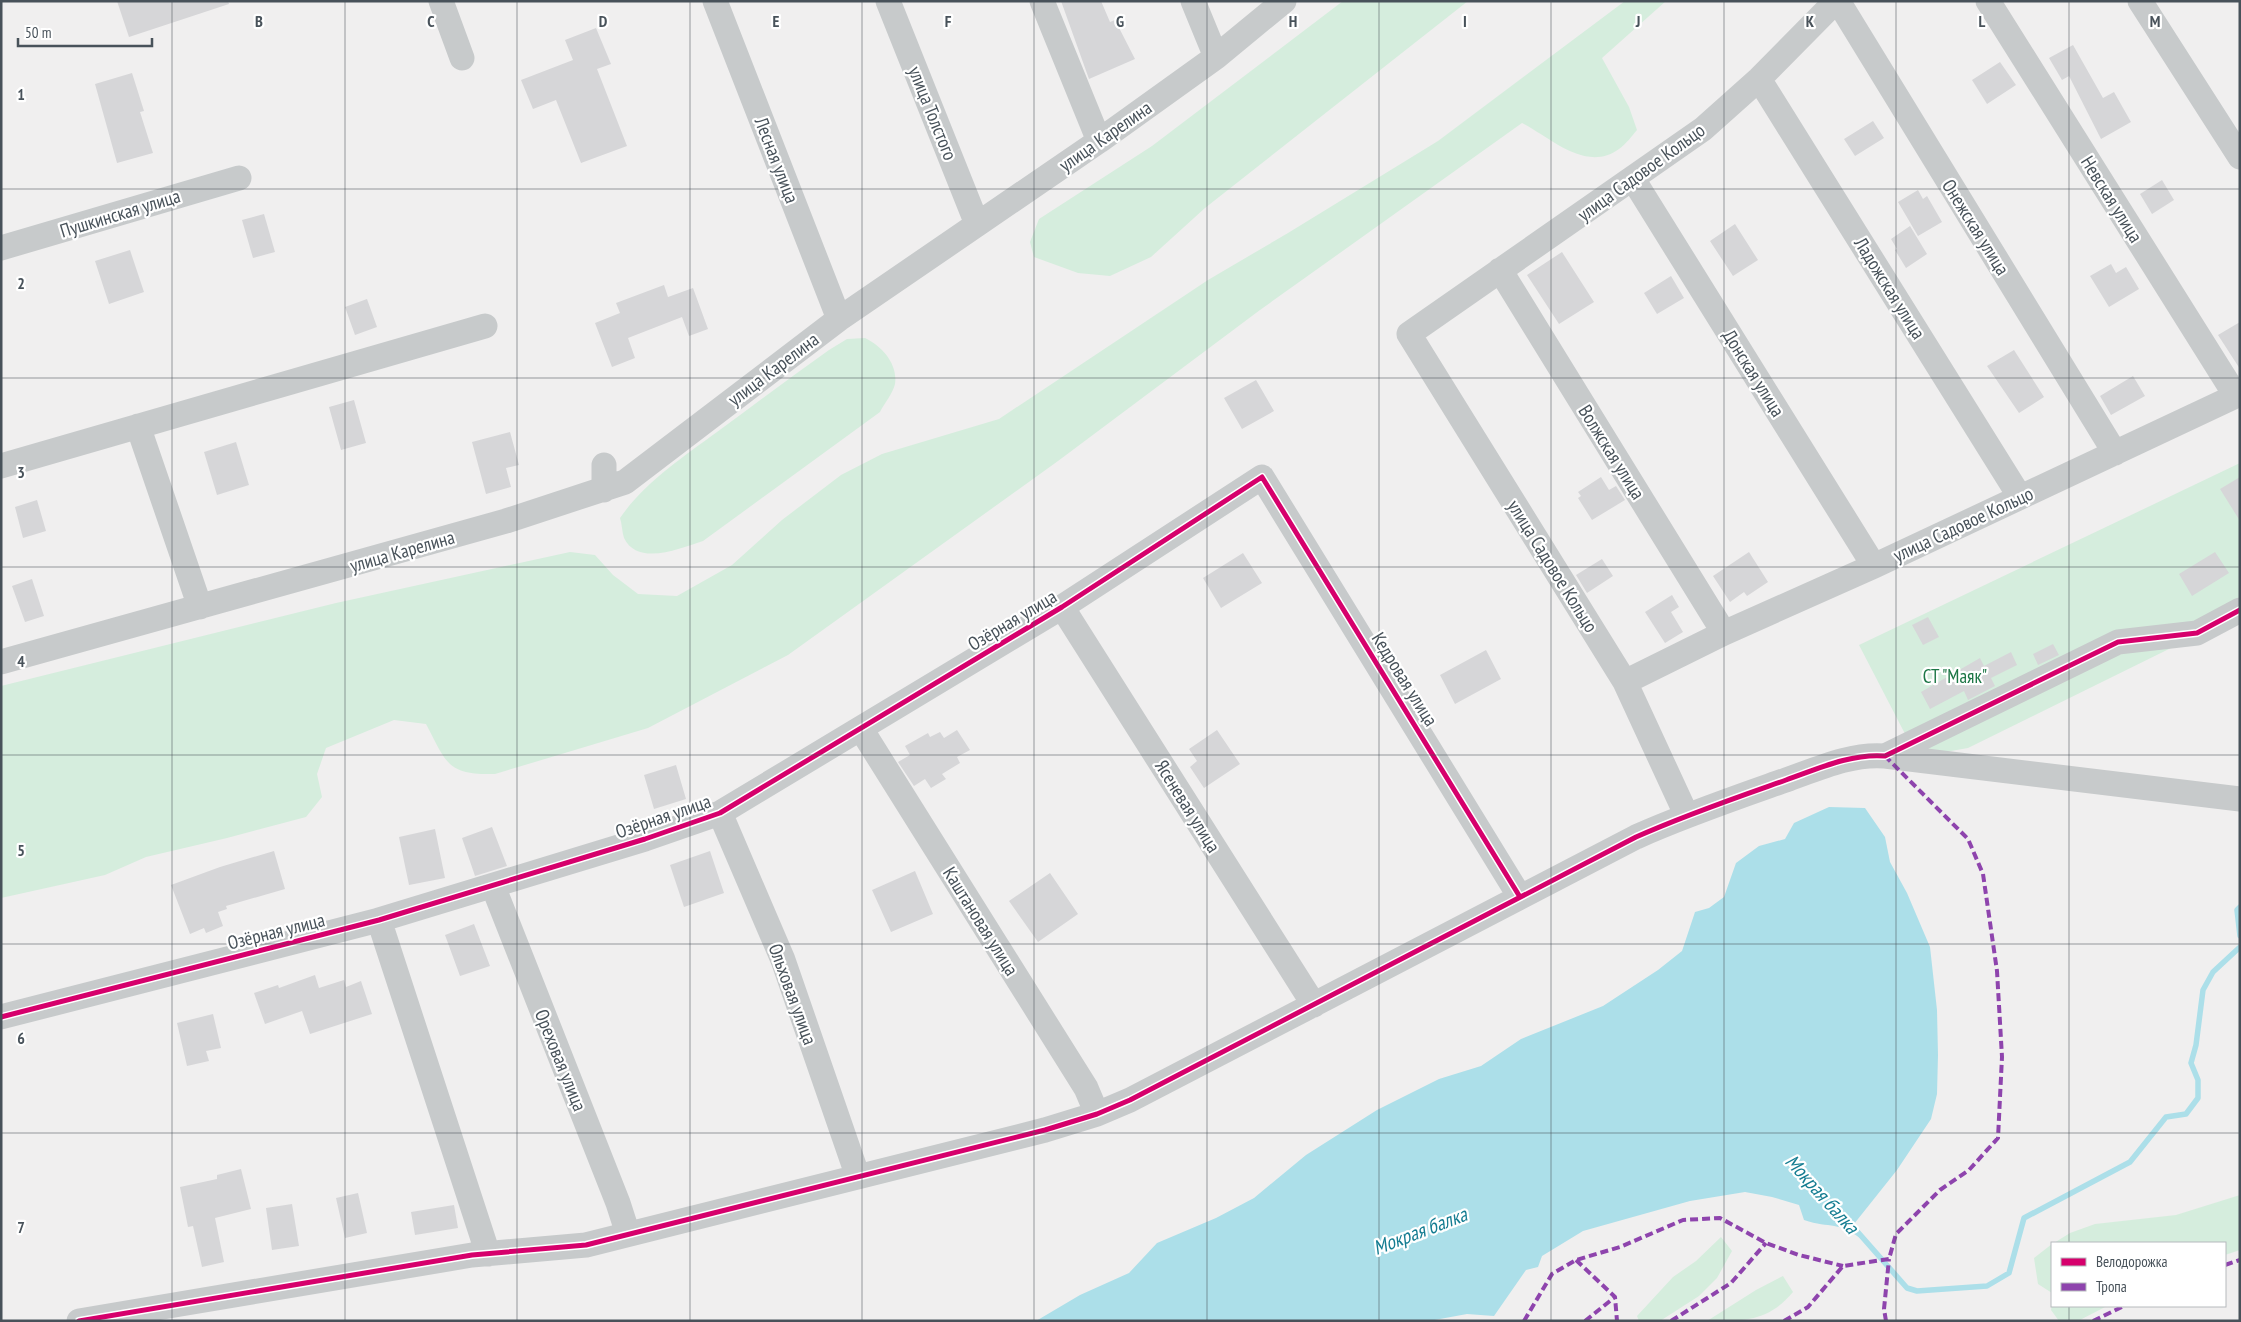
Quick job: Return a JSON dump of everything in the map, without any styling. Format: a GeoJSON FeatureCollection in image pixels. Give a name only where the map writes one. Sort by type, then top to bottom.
{"type":"FeatureCollection","features":[{"type":"Feature","properties":{"kind":"street"},"geometry":{"type":"LineString","coordinates":[[440,1],[462,58]]}},
{"type":"Feature","properties":{"kind":"street","name":"Лесная улица"},"geometry":{"type":"LineString","coordinates":[[715,1],[838,319]]}},
{"type":"Feature","properties":{"kind":"street","name":"улица Толстого"},"geometry":{"type":"LineString","coordinates":[[888,1],[977,224]]}},
{"type":"Feature","properties":{"kind":"street"},"geometry":{"type":"LineString","coordinates":[[1042,1],[1099,142]]}},
{"type":"Feature","properties":{"kind":"street"},"geometry":{"type":"LineString","coordinates":[[1193,1],[1216,57]]}},
{"type":"Feature","properties":{"kind":"street","name":"улица Карелина"},"geometry":{"type":"LineString","coordinates":[[1,662],[506,521],[625,482],[838,319],[1099,142],[1216,57],[1284,1]]}},
{"type":"Feature","properties":{"kind":"street","name":"улица Садовое Кольцо"},"geometry":{"type":"LineString","coordinates":[[1837,1],[1759,79],[1703,129],[1409,334],[1625,682],[1724,633],[1874,566],[2238,395]]}},
{"type":"Feature","properties":{"kind":"street","name":"Онежская улица"},"geometry":{"type":"LineString","coordinates":[[1837,1],[2115,453]]}},
{"type":"Feature","properties":{"kind":"street","name":"Невская улица"},"geometry":{"type":"LineString","coordinates":[[1988,1],[2238,395]]}},
{"type":"Feature","properties":{"kind":"street"},"geometry":{"type":"LineString","coordinates":[[2140,1],[2240,157]]}},
{"type":"Feature","properties":{"kind":"street","name":"Ладожская улица"},"geometry":{"type":"LineString","coordinates":[[1759,79],[2020,497]]}},
{"type":"Feature","properties":{"kind":"street","name":"Пушкинская улица"},"geometry":{"type":"LineString","coordinates":[[1,248],[239,178]]}},
{"type":"Feature","properties":{"kind":"street","name":"Донская улица"},"geometry":{"type":"LineString","coordinates":[[1633,179],[1874,566]]}},
{"type":"Feature","properties":{"kind":"street","name":"Волжская улица"},"geometry":{"type":"LineString","coordinates":[[1500,270],[1724,633]]}},
{"type":"Feature","properties":{"kind":"street"},"geometry":{"type":"LineString","coordinates":[[1,466],[485,326]]}},
{"type":"Feature","properties":{"kind":"street"},"geometry":{"type":"LineString","coordinates":[[138,426],[200,607]]}},
{"type":"Feature","properties":{"kind":"street"},"geometry":{"type":"LineString","coordinates":[[604,464],[604,490]]}},
{"type":"Feature","properties":{"kind":"street","name":"Озёрная улица"},"geometry":{"type":"LineString","coordinates":[[1,1017],[379,920],[645,840],[720,813],[861,730],[1062,607],[1262,477]]}},
{"type":"Feature","properties":{"kind":"street","name":"Кедровая улица"},"geometry":{"type":"LineString","coordinates":[[1262,477],[1520,897]]}},
{"type":"Feature","properties":{"kind":"street","name":"Ясеневая улица"},"geometry":{"type":"LineString","coordinates":[[1062,607],[1314,1004]]}},
{"type":"Feature","properties":{"kind":"street"},"geometry":{"type":"LineString","coordinates":[[1885,756],[2118,642],[2197,633],[2240,610]]}},
{"type":"Feature","properties":{"kind":"street"},"geometry":{"type":"LineString","coordinates":[[1625,682],[1686,814]]}},
{"type":"Feature","properties":{"kind":"street","name":"Каштановая улица"},"geometry":{"type":"LineString","coordinates":[[861,730],[1086,1088],[1097,1114]]}},
{"type":"Feature","properties":{"kind":"street"},"geometry":{"type":"LineString","coordinates":[[79,1321],[488,1254],[586,1245],[1045,1130],[1097,1114],[1130,1100],[1636,837],[1686,814],[1837,762],[1872,755],[1885,756],[2240,799]]}},
{"type":"Feature","properties":{"kind":"street","name":"Ольховая улица"},"geometry":{"type":"LineString","coordinates":[[720,813],[782,960],[858,1177]]}},
{"type":"Feature","properties":{"kind":"street","name":"Ореховая улица"},"geometry":{"type":"LineString","coordinates":[[493,886],[618,1203],[628,1234]]}},
{"type":"Feature","properties":{"kind":"street"},"geometry":{"type":"LineString","coordinates":[[379,920],[488,1254]]}},
{"type":"Feature","properties":{"kind":"green space"},"geometry":{"type":"Polygon","coordinates":[[[1343,1],[1468,1],[1205,208],[1151,257],[1110,276],[1078,273],[1034,257],[1030,242],[1039,219],[1152,146],[1343,1]]]}},
{"type":"Feature","properties":{"kind":"green space"},"geometry":{"type":"Polygon","coordinates":[[[1625,1],[1666,1],[1602,58],[1629,107],[1637,130],[1622,147],[1607,155],[1594,157],[1581,155],[1569,151],[1522,123],[1260,310],[1058,461],[788,655],[648,728],[495,774],[479,774],[457,769],[444,757],[426,724],[394,720],[326,748],[317,774],[322,797],[306,817],[146,857],[105,875],[1,898],[1,686],[336,603],[570,552],[595,555],[613,575],[638,594],[677,596],[732,565],[782,520],[841,475],[882,454],[999,419],[1208,280],[1438,141],[1625,1]]]}},
{"type":"Feature","properties":{"kind":"green space"},"geometry":{"type":"Polygon","coordinates":[[[865,338],[888,356],[894,370],[894,387],[880,412],[703,541],[672,551],[649,554],[639,552],[631,547],[624,538],[620,518],[640,493],[652,482],[691,451],[829,350],[847,339],[865,338]]]}},
{"type":"Feature","properties":{"kind":"green space","name":"СТ \"Маяк\""},"geometry":{"type":"Polygon","coordinates":[[[2240,463],[2240,614],[1968,748],[1917,757],[1859,645],[2240,463]]]}},
{"type":"Feature","properties":{"kind":"green space"},"geometry":{"type":"Polygon","coordinates":[[[2240,1195],[2240,1250],[2226,1255],[2226,1242],[2056,1242],[2070,1233],[2095,1224],[2176,1215],[2240,1195]]]}},
{"type":"Feature","properties":{"kind":"green space"},"geometry":{"type":"Polygon","coordinates":[[[1721,1237],[1732,1251],[1717,1278],[1699,1296],[1660,1321],[1639,1321],[1637,1316],[1673,1277],[1696,1261],[1721,1237]]]}},
{"type":"Feature","properties":{"kind":"green space"},"geometry":{"type":"Polygon","coordinates":[[[2051,1245],[2051,1292],[2038,1284],[2034,1258],[2051,1245]]]}},
{"type":"Feature","properties":{"kind":"green space"},"geometry":{"type":"Polygon","coordinates":[[[1783,1276],[1793,1292],[1774,1309],[1755,1318],[1744,1320],[1707,1321],[1756,1290],[1783,1276]]]}},
{"type":"Feature","properties":{"kind":"green space"},"geometry":{"type":"Polygon","coordinates":[[[2052,1307],[2105,1307],[2078,1321],[2059,1321],[2051,1310],[2052,1307]]]}},
{"type":"Feature","properties":{"kind":"water"},"geometry":{"type":"Polygon","coordinates":[[[1829,807],[1865,808],[1885,837],[1890,862],[1907,893],[1930,947],[1937,1010],[1937,1094],[1931,1119],[1897,1170],[1854,1224],[1864,1241],[1847,1230],[1804,1220],[1799,1205],[1745,1192],[1690,1201],[1583,1231],[1542,1256],[1538,1267],[1526,1270],[1494,1316],[1467,1314],[1429,1321],[1036,1321],[1080,1295],[1129,1273],[1157,1243],[1216,1218],[1254,1198],[1306,1155],[1377,1110],[1439,1079],[1481,1066],[1521,1039],[1603,1006],[1658,970],[1682,951],[1695,912],[1709,908],[1724,897],[1736,863],[1759,846],[1785,839],[1794,823],[1829,807]]]}},
{"type":"Feature","properties":{"kind":"building"},"geometry":{"type":"Polygon","coordinates":[[[117,1],[228,1],[229,4],[129,37],[117,1]]]}},
{"type":"Feature","properties":{"kind":"building"},"geometry":{"type":"Polygon","coordinates":[[[1061,1],[1101,1],[1110,22],[1115,20],[1135,59],[1089,79],[1061,1]]]}},
{"type":"Feature","properties":{"kind":"building"},"geometry":{"type":"Polygon","coordinates":[[[596,28],[611,64],[597,69],[627,146],[581,163],[556,100],[533,109],[521,80],[573,60],[565,40],[596,28]]]}},
{"type":"Feature","properties":{"kind":"building"},"geometry":{"type":"Polygon","coordinates":[[[2073,45],[2103,98],[2114,92],[2131,122],[2101,139],[2069,76],[2062,80],[2049,58],[2073,45]]]}},
{"type":"Feature","properties":{"kind":"building"},"geometry":{"type":"Polygon","coordinates":[[[2000,62],[2016,85],[1987,104],[1972,80],[2000,62]]]}},
{"type":"Feature","properties":{"kind":"building"},"geometry":{"type":"Polygon","coordinates":[[[132,73],[144,111],[140,112],[153,153],[117,163],[95,84],[132,73]]]}},
{"type":"Feature","properties":{"kind":"building"},"geometry":{"type":"Polygon","coordinates":[[[1873,121],[1884,138],[1855,156],[1844,139],[1873,121]]]}},
{"type":"Feature","properties":{"kind":"building"},"geometry":{"type":"Polygon","coordinates":[[[2162,180],[2174,200],[2152,214],[2140,194],[2162,180]]]}},
{"type":"Feature","properties":{"kind":"building"},"geometry":{"type":"Polygon","coordinates":[[[1918,190],[1923,199],[1927,196],[1942,222],[1918,236],[1898,202],[1918,190]]]}},
{"type":"Feature","properties":{"kind":"building"},"geometry":{"type":"Polygon","coordinates":[[[264,214],[275,252],[253,258],[242,220],[264,214]]]}},
{"type":"Feature","properties":{"kind":"building"},"geometry":{"type":"Polygon","coordinates":[[[1735,224],[1758,260],[1733,276],[1710,241],[1735,224]]]}},
{"type":"Feature","properties":{"kind":"building"},"geometry":{"type":"Polygon","coordinates":[[[1910,226],[1927,254],[1906,268],[1895,250],[1897,249],[1891,239],[1910,226]]]}},
{"type":"Feature","properties":{"kind":"building"},"geometry":{"type":"Polygon","coordinates":[[[130,250],[144,292],[109,304],[95,261],[130,250]]]}},
{"type":"Feature","properties":{"kind":"building"},"geometry":{"type":"Polygon","coordinates":[[[1562,252],[1594,302],[1559,324],[1527,275],[1562,252]]]}},
{"type":"Feature","properties":{"kind":"building"},"geometry":{"type":"Polygon","coordinates":[[[2111,264],[2116,273],[2126,267],[2139,289],[2109,307],[2090,276],[2111,264]]]}},
{"type":"Feature","properties":{"kind":"building"},"geometry":{"type":"Polygon","coordinates":[[[1671,276],[1684,298],[1657,314],[1644,293],[1671,276]]]}},
{"type":"Feature","properties":{"kind":"building"},"geometry":{"type":"Polygon","coordinates":[[[664,285],[668,297],[693,288],[708,329],[689,336],[682,317],[628,338],[635,358],[612,367],[595,323],[620,313],[616,303],[664,285]]]}},
{"type":"Feature","properties":{"kind":"building"},"geometry":{"type":"Polygon","coordinates":[[[367,299],[377,327],[355,335],[345,307],[367,299]]]}},
{"type":"Feature","properties":{"kind":"building"},"geometry":{"type":"Polygon","coordinates":[[[2240,322],[2240,369],[2218,335],[2240,322]]]}},
{"type":"Feature","properties":{"kind":"building"},"geometry":{"type":"Polygon","coordinates":[[[2014,350],[2044,397],[2019,413],[1987,366],[2014,350]]]}},
{"type":"Feature","properties":{"kind":"building"},"geometry":{"type":"Polygon","coordinates":[[[2133,376],[2145,396],[2111,415],[2100,396],[2133,376]]]}},
{"type":"Feature","properties":{"kind":"building"},"geometry":{"type":"Polygon","coordinates":[[[1256,380],[1274,411],[1242,429],[1224,398],[1256,380]]]}},
{"type":"Feature","properties":{"kind":"building"},"geometry":{"type":"Polygon","coordinates":[[[354,400],[366,443],[341,450],[329,407],[354,400]]]}},
{"type":"Feature","properties":{"kind":"building"},"geometry":{"type":"Polygon","coordinates":[[[510,432],[519,465],[506,468],[511,487],[486,494],[472,442],[510,432]]]}},
{"type":"Feature","properties":{"kind":"building"},"geometry":{"type":"Polygon","coordinates":[[[236,442],[249,485],[217,495],[204,452],[236,442]]]}},
{"type":"Feature","properties":{"kind":"building"},"geometry":{"type":"Polygon","coordinates":[[[1601,477],[1609,490],[1616,486],[1625,500],[1592,520],[1578,498],[1581,496],[1578,492],[1601,477]]]}},
{"type":"Feature","properties":{"kind":"building"},"geometry":{"type":"Polygon","coordinates":[[[2240,477],[2240,521],[2220,489],[2240,477]]]}},
{"type":"Feature","properties":{"kind":"building"},"geometry":{"type":"Polygon","coordinates":[[[37,500],[46,531],[23,538],[15,507],[37,500]]]}},
{"type":"Feature","properties":{"kind":"building"},"geometry":{"type":"Polygon","coordinates":[[[1749,552],[1768,582],[1747,596],[1744,592],[1730,602],[1713,576],[1749,552]]]}},
{"type":"Feature","properties":{"kind":"building"},"geometry":{"type":"Polygon","coordinates":[[[2215,552],[2229,573],[2192,596],[2179,574],[2215,552]]]}},
{"type":"Feature","properties":{"kind":"building"},"geometry":{"type":"Polygon","coordinates":[[[1243,553],[1262,583],[1221,608],[1203,578],[1243,553]]]}},
{"type":"Feature","properties":{"kind":"building"},"geometry":{"type":"Polygon","coordinates":[[[1602,559],[1613,576],[1587,593],[1576,575],[1602,559]]]}},
{"type":"Feature","properties":{"kind":"building"},"geometry":{"type":"Polygon","coordinates":[[[32,579],[44,616],[25,622],[12,586],[32,579]]]}},
{"type":"Feature","properties":{"kind":"building"},"geometry":{"type":"Polygon","coordinates":[[[1672,595],[1679,607],[1671,612],[1683,632],[1665,643],[1645,612],[1672,595]]]}},
{"type":"Feature","properties":{"kind":"building"},"geometry":{"type":"Polygon","coordinates":[[[1928,617],[1939,637],[1923,645],[1912,625],[1928,617]]]}},
{"type":"Feature","properties":{"kind":"building"},"geometry":{"type":"Polygon","coordinates":[[[2053,644],[2059,655],[2038,665],[2033,654],[2053,644]]]}},
{"type":"Feature","properties":{"kind":"building"},"geometry":{"type":"Polygon","coordinates":[[[1486,650],[1501,679],[1455,704],[1440,675],[1486,650]]]}},
{"type":"Feature","properties":{"kind":"building"},"geometry":{"type":"Polygon","coordinates":[[[2011,652],[2017,665],[1991,678],[1995,686],[1968,700],[1964,691],[1930,709],[1921,692],[1980,658],[1984,666],[2011,652]]]}},
{"type":"Feature","properties":{"kind":"building"},"geometry":{"type":"Polygon","coordinates":[[[957,730],[970,750],[957,757],[960,763],[942,774],[946,779],[931,788],[925,779],[914,786],[898,762],[910,755],[905,746],[928,733],[930,737],[940,732],[944,738],[957,730]]]}},
{"type":"Feature","properties":{"kind":"building"},"geometry":{"type":"Polygon","coordinates":[[[1217,730],[1240,764],[1204,788],[1190,767],[1197,761],[1189,749],[1217,730]]]}},
{"type":"Feature","properties":{"kind":"building"},"geometry":{"type":"Polygon","coordinates":[[[676,765],[686,799],[654,809],[644,775],[676,765]]]}},
{"type":"Feature","properties":{"kind":"building"},"geometry":{"type":"Polygon","coordinates":[[[492,827],[507,866],[475,876],[462,838],[492,827]]]}},
{"type":"Feature","properties":{"kind":"building"},"geometry":{"type":"Polygon","coordinates":[[[435,829],[445,878],[409,885],[399,837],[435,829]]]}},
{"type":"Feature","properties":{"kind":"building"},"geometry":{"type":"Polygon","coordinates":[[[274,851],[285,889],[226,906],[227,909],[218,912],[223,926],[206,933],[204,928],[190,934],[171,885],[220,867],[274,851]]]}},
{"type":"Feature","properties":{"kind":"building"},"geometry":{"type":"Polygon","coordinates":[[[710,851],[724,893],[684,907],[670,865],[710,851]]]}},
{"type":"Feature","properties":{"kind":"building"},"geometry":{"type":"Polygon","coordinates":[[[915,871],[933,914],[891,932],[872,890],[915,871]]]}},
{"type":"Feature","properties":{"kind":"building"},"geometry":{"type":"Polygon","coordinates":[[[1050,873],[1078,914],[1038,942],[1009,901],[1050,873]]]}},
{"type":"Feature","properties":{"kind":"building"},"geometry":{"type":"Polygon","coordinates":[[[474,924],[490,966],[460,976],[445,935],[474,924]]]}},
{"type":"Feature","properties":{"kind":"building"},"geometry":{"type":"Polygon","coordinates":[[[315,975],[319,988],[344,980],[346,987],[361,981],[372,1014],[310,1034],[302,1011],[265,1024],[254,993],[278,985],[279,988],[315,975]]]}},
{"type":"Feature","properties":{"kind":"building"},"geometry":{"type":"Polygon","coordinates":[[[213,1014],[221,1048],[206,1051],[209,1061],[187,1066],[177,1023],[213,1014]]]}},
{"type":"Feature","properties":{"kind":"building"},"geometry":{"type":"Polygon","coordinates":[[[241,1169],[251,1209],[215,1218],[224,1262],[202,1267],[193,1226],[188,1227],[180,1187],[217,1179],[217,1175],[241,1169]]]}},
{"type":"Feature","properties":{"kind":"building"},"geometry":{"type":"Polygon","coordinates":[[[358,1193],[367,1233],[345,1238],[336,1198],[358,1193]]]}},
{"type":"Feature","properties":{"kind":"building"},"geometry":{"type":"Polygon","coordinates":[[[292,1204],[299,1246],[272,1250],[266,1208],[292,1204]]]}},
{"type":"Feature","properties":{"kind":"building"},"geometry":{"type":"Polygon","coordinates":[[[454,1205],[458,1228],[415,1235],[411,1212],[454,1205]]]}},
{"type":"Feature","properties":{"kind":"waterway","name":"Мокрая балка"},"geometry":{"type":"LineString","coordinates":[[2240,907],[2237,910],[2240,936]]}},
{"type":"Feature","properties":{"kind":"waterway","name":"Мокрая балка"},"geometry":{"type":"LineString","coordinates":[[1856,1230],[1907,1288],[1917,1291],[1987,1286],[2009,1273],[2024,1218],[2130,1162],[2166,1117],[2186,1114],[2198,1098],[2198,1080],[2191,1063],[2196,1045],[2203,990],[2213,972],[2240,947]]}},
{"type":"Feature","properties":{"kind":"marked path"},"geometry":{"type":"LineString","coordinates":[[1784,1321],[1808,1307],[1843,1266],[1889,1259],[1896,1234],[1940,1190],[1969,1170],[1998,1138],[2002,1057],[1997,971],[1983,874],[1968,839],[1885,756]]}},
{"type":"Feature","properties":{"kind":"marked path"},"geometry":{"type":"LineString","coordinates":[[1524,1321],[1552,1274],[1576,1260],[1620,1247],[1683,1220],[1720,1218],[1766,1243],[1799,1255],[1843,1266]]}},
{"type":"Feature","properties":{"kind":"marked path"},"geometry":{"type":"LineString","coordinates":[[1671,1321],[1731,1283],[1766,1243]]}},
{"type":"Feature","properties":{"kind":"marked path"},"geometry":{"type":"LineString","coordinates":[[1886,1321],[1884,1309],[1889,1259]]}},
{"type":"Feature","properties":{"kind":"marked path"},"geometry":{"type":"LineString","coordinates":[[1576,1260],[1615,1297],[1617,1321]]}},
{"type":"Feature","properties":{"kind":"marked path"},"geometry":{"type":"LineString","coordinates":[[2226,1265],[2240,1260]]}},
{"type":"Feature","properties":{"kind":"marked path"},"geometry":{"type":"LineString","coordinates":[[1585,1321],[1615,1297]]}},
{"type":"Feature","properties":{"kind":"marked path"},"geometry":{"type":"LineString","coordinates":[[2093,1321],[2122,1307]]}},
{"type":"Feature","properties":{"kind":"cycle path"},"geometry":{"type":"LineString","coordinates":[[1,1017],[379,920],[645,839],[720,813],[1062,607],[1262,477],[1520,897]]}},
{"type":"Feature","properties":{"kind":"cycle path"},"geometry":{"type":"LineString","coordinates":[[79,1321],[472,1255],[586,1245],[1045,1130],[1097,1114],[1130,1100],[1654,829],[1847,759],[1885,756],[2118,642],[2197,633],[2240,610]]}}]}
